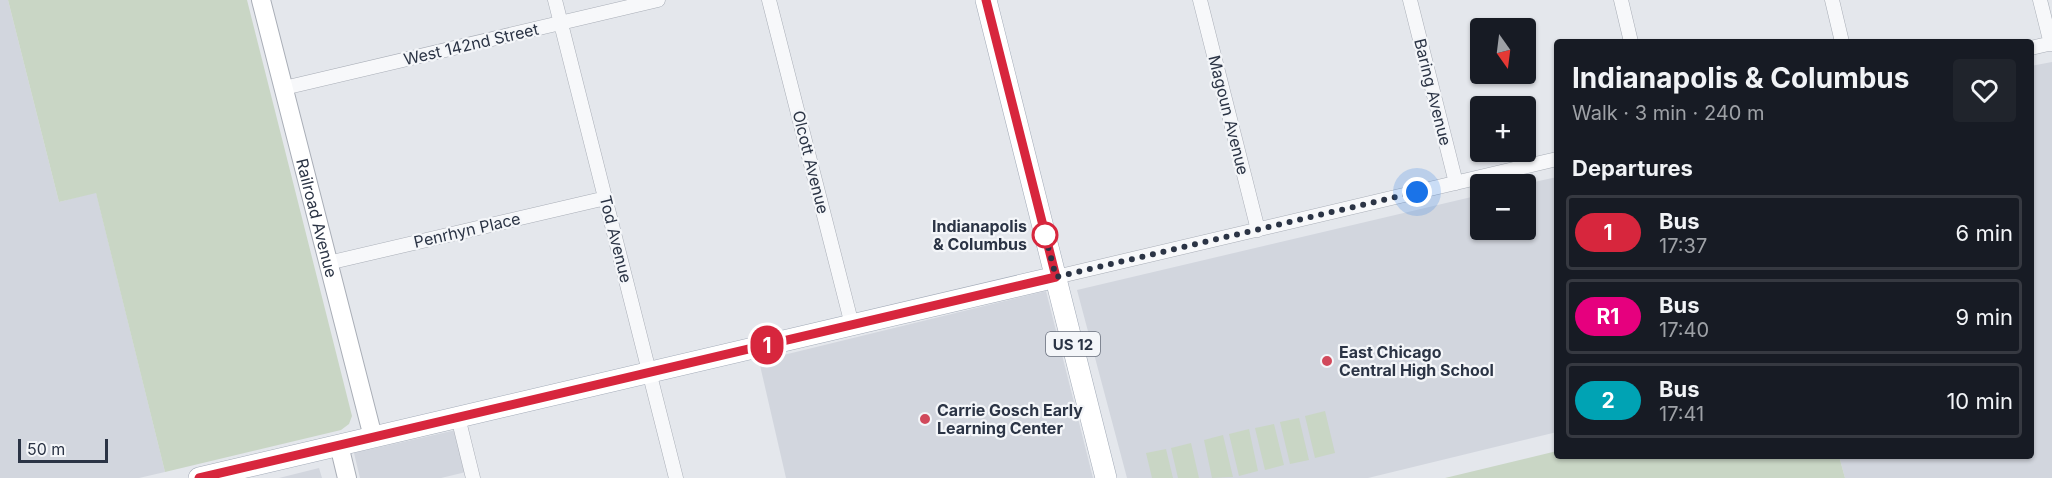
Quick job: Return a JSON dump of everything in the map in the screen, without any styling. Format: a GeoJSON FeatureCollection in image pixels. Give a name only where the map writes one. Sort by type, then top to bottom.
{"type":"FeatureCollection","features":[{"type":"Feature","properties":{"kind":"main road"},"geometry":{"type":"LineString","coordinates":[[199,478],[1056,277],[986,0]]}},
{"type":"Feature","properties":{"kind":"main road","name":"US 12"},"geometry":{"type":"LineString","coordinates":[[1056,277],[1106,478]]}},
{"type":"Feature","properties":{"kind":"street","name":"Railroad Avenue"},"geometry":{"type":"LineString","coordinates":[[261,0],[373,437]]}},
{"type":"Feature","properties":{"kind":"street","name":"Tod Avenue"},"geometry":{"type":"LineString","coordinates":[[555,0],[676,478]]}},
{"type":"Feature","properties":{"kind":"street","name":"West 142nd Street"},"geometry":{"type":"LineString","coordinates":[[284,88],[658,0]]}},
{"type":"Feature","properties":{"kind":"street","name":"Olcott Avenue"},"geometry":{"type":"LineString","coordinates":[[769,0],[852,325]]}},
{"type":"Feature","properties":{"kind":"street","name":"Magoun Avenue"},"geometry":{"type":"LineString","coordinates":[[1200,0],[1257,230]]}},
{"type":"Feature","properties":{"kind":"street","name":"Baring Avenue"},"geometry":{"type":"LineString","coordinates":[[1410,0],[1456,183]]}},
{"type":"Feature","properties":{"kind":"street"},"geometry":{"type":"LineString","coordinates":[[1621,0],[1630,39]]}},
{"type":"Feature","properties":{"kind":"street"},"geometry":{"type":"LineString","coordinates":[[1832,0],[1841,39]]}},
{"type":"Feature","properties":{"kind":"street"},"geometry":{"type":"LineString","coordinates":[[2034,47],[2051,44],[2040,0]]}},
{"type":"Feature","properties":{"kind":"street"},"geometry":{"type":"LineString","coordinates":[[1056,277],[1554,160]]}},
{"type":"Feature","properties":{"kind":"street","name":"Penrhyn Place"},"geometry":{"type":"LineString","coordinates":[[328,263],[606,198]]}},
{"type":"Feature","properties":{"kind":"street"},"geometry":{"type":"LineString","coordinates":[[458,417],[473,478]]}},
{"type":"Feature","properties":{"kind":"street"},"geometry":{"type":"LineString","coordinates":[[339,445],[347,478]]}},
{"type":"Feature","properties":{"kind":"shaded area"},"geometry":{"type":"Polygon","coordinates":[[[0,0],[8,0],[59,202],[96,192],[165,472],[139,478],[0,478],[0,0]]]}},
{"type":"Feature","properties":{"kind":"shaded area"},"geometry":{"type":"Polygon","coordinates":[[[2052,62],[2052,478],[1845,478],[1840,459],[2034,459],[2034,65],[2052,62]]]}},
{"type":"Feature","properties":{"kind":"shaded area","name":"East Chicago Central High School"},"geometry":{"type":"Polygon","coordinates":[[[1554,178],[1554,433],[1368,478],[1127,478],[1077,290],[1470,197],[1470,240],[1536,240],[1536,182],[1554,178]]]}},
{"type":"Feature","properties":{"kind":"shaded area","name":"Carrie Gosch Early Learning Center"},"geometry":{"type":"Polygon","coordinates":[[[1046,291],[1093,478],[786,478],[759,361],[1046,291]]]}},
{"type":"Feature","properties":{"kind":"shaded area"},"geometry":{"type":"Polygon","coordinates":[[[456,430],[466,472],[441,478],[360,478],[354,453],[456,430]]]}},
{"type":"Feature","properties":{"kind":"shaded area"},"geometry":{"type":"Polygon","coordinates":[[[319,468],[322,478],[279,478],[319,468]]]}},
{"type":"Feature","properties":{"kind":"green space"},"geometry":{"type":"Polygon","coordinates":[[[8,0],[247,0],[352,416],[349,424],[341,430],[165,472],[96,193],[59,202],[8,0]]]}},
{"type":"Feature","properties":{"kind":"green space"},"geometry":{"type":"Polygon","coordinates":[[[1325,411],[1335,453],[1315,458],[1305,416],[1325,411]]]}},
{"type":"Feature","properties":{"kind":"green space"},"geometry":{"type":"Polygon","coordinates":[[[1299,418],[1309,460],[1290,464],[1280,422],[1299,418]]]}},
{"type":"Feature","properties":{"kind":"green space"},"geometry":{"type":"Polygon","coordinates":[[[1274,424],[1284,465],[1265,470],[1255,428],[1274,424]]]}},
{"type":"Feature","properties":{"kind":"green space"},"geometry":{"type":"Polygon","coordinates":[[[1249,429],[1258,471],[1239,476],[1229,434],[1249,429]]]}},
{"type":"Feature","properties":{"kind":"green space"},"geometry":{"type":"Polygon","coordinates":[[[1223,435],[1233,477],[1212,478],[1204,440],[1223,435]]]}},
{"type":"Feature","properties":{"kind":"green space"},"geometry":{"type":"Polygon","coordinates":[[[1191,443],[1199,478],[1178,478],[1171,448],[1191,443]]]}},
{"type":"Feature","properties":{"kind":"green space"},"geometry":{"type":"Polygon","coordinates":[[[1166,449],[1173,478],[1152,478],[1146,453],[1166,449]]]}},
{"type":"Feature","properties":{"kind":"green space"},"geometry":{"type":"Polygon","coordinates":[[[1554,452],[1554,459],[1840,459],[1845,478],[1445,478],[1554,452]]]}},
{"type":"Feature","properties":{"kind":"bus line","name":"1"},"geometry":{"type":"LineString","coordinates":[[199,478],[1056,277],[986,0]]}},
{"type":"Feature","properties":{"kind":"place","name":"Indianapolis & Columbus"},"geometry":{"type":"Point","coordinates":[1045,235]}},
{"type":"Feature","properties":{"kind":"place","name":"East Chicago Central High School"},"geometry":{"type":"Point","coordinates":[1327,361]}},
{"type":"Feature","properties":{"kind":"place","name":"Carrie Gosch Early Learning Center"},"geometry":{"type":"Point","coordinates":[925,419]}},
{"type":"Feature","properties":{"kind":"route"},"geometry":{"type":"LineString","coordinates":[[1045,235],[1044,231],[1056,277],[1417,192]]}}]}
